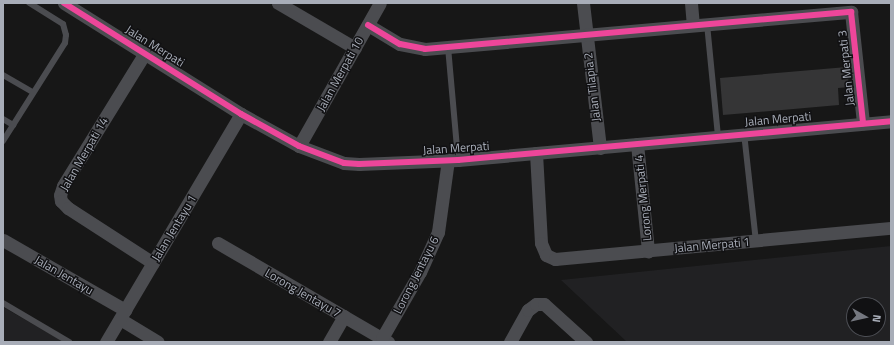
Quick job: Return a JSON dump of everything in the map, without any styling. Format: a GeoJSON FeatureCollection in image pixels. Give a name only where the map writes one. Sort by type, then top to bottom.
{"type":"FeatureCollection","features":[{"type":"Feature","properties":{"kind":"street","name":"Jalan Merpati"},"geometry":{"type":"LineString","coordinates":[[64,3],[241,114],[299,146],[344,163],[359,164],[453,160],[600,148],[891,120]]}},
{"type":"Feature","properties":{"kind":"street"},"geometry":{"type":"LineString","coordinates":[[278,3],[354,48]]}},
{"type":"Feature","properties":{"kind":"street","name":"Jalan Merpati 10"},"geometry":{"type":"LineString","coordinates":[[299,146],[380,3]]}},
{"type":"Feature","properties":{"kind":"street","name":"Jalan Tilapia 2"},"geometry":{"type":"LineString","coordinates":[[583,3],[600,148]]}},
{"type":"Feature","properties":{"kind":"street"},"geometry":{"type":"LineString","coordinates":[[691,3],[693,24]]}},
{"type":"Feature","properties":{"kind":"street"},"geometry":{"type":"LineString","coordinates":[[368,25],[400,44],[411,47],[448,47],[707,23],[851,7]]}},
{"type":"Feature","properties":{"kind":"street","name":"Jalan Merpati 3"},"geometry":{"type":"LineString","coordinates":[[851,7],[863,123]]}},
{"type":"Feature","properties":{"kind":"street","name":"Jalan Merpati 14"},"geometry":{"type":"LineString","coordinates":[[145,53],[63,186],[60,195],[61,201],[68,208],[153,263]]}},
{"type":"Feature","properties":{"kind":"street","name":"Jalan Jentayu 1"},"geometry":{"type":"LineString","coordinates":[[106,342],[241,114]]}},
{"type":"Feature","properties":{"kind":"street","name":"Lorong Merpati 4"},"geometry":{"type":"LineString","coordinates":[[637,144],[648,251]]}},
{"type":"Feature","properties":{"kind":"street","name":"Jalan Merpati 1"},"geometry":{"type":"LineString","coordinates":[[536,153],[541,243],[546,255],[555,259],[891,228]]}},
{"type":"Feature","properties":{"kind":"street","name":"Lorong Jentayu 6"},"geometry":{"type":"LineString","coordinates":[[385,340],[420,272],[438,232],[453,160]]}},
{"type":"Feature","properties":{"kind":"street","name":"Jalan Jentayu"},"geometry":{"type":"LineString","coordinates":[[3,240],[122,315],[158,342]]}},
{"type":"Feature","properties":{"kind":"street","name":"Lorong Jentayu 7"},"geometry":{"type":"LineString","coordinates":[[218,244],[385,340]]}},
{"type":"Feature","properties":{"kind":"street"},"geometry":{"type":"LineString","coordinates":[[510,342],[528,310],[536,304],[544,304],[586,342]]}},
{"type":"Feature","properties":{"kind":"street"},"geometry":{"type":"LineString","coordinates":[[329,342],[344,316]]}},
{"type":"Feature","properties":{"kind":"lane"},"geometry":{"type":"LineString","coordinates":[[3,141],[32,92],[65,43],[66,29],[64,24],[29,3]]}},
{"type":"Feature","properties":{"kind":"lane"},"geometry":{"type":"LineString","coordinates":[[707,23],[718,136]]}},
{"type":"Feature","properties":{"kind":"lane"},"geometry":{"type":"LineString","coordinates":[[448,47],[453,160]]}},
{"type":"Feature","properties":{"kind":"lane"},"geometry":{"type":"LineString","coordinates":[[3,75],[32,92]]}},
{"type":"Feature","properties":{"kind":"lane"},"geometry":{"type":"LineString","coordinates":[[3,119],[13,125]]}},
{"type":"Feature","properties":{"kind":"lane"},"geometry":{"type":"LineString","coordinates":[[744,133],[756,241]]}},
{"type":"Feature","properties":{"kind":"lane"},"geometry":{"type":"LineString","coordinates":[[3,303],[69,342]]}},
{"type":"Feature","properties":{"kind":"shaded area"},"geometry":{"type":"Polygon","coordinates":[[[891,246],[891,342],[627,342],[561,280],[891,246]]]}},
{"type":"Feature","properties":{"kind":"shaded area"},"geometry":{"type":"Polygon","coordinates":[[[3,307],[64,342],[3,342],[3,307]]]}},
{"type":"Feature","properties":{"kind":"building"},"geometry":{"type":"Polygon","coordinates":[[[847,67],[849,87],[838,88],[839,105],[723,115],[720,78],[847,67]]]}},
{"type":"Feature","properties":{"kind":"cycle path"},"geometry":{"type":"LineString","coordinates":[[64,3],[241,114],[299,146],[344,163],[359,164],[458,160],[891,121]]}},
{"type":"Feature","properties":{"kind":"cycle path"},"geometry":{"type":"LineString","coordinates":[[368,25],[400,44],[425,49],[851,12],[863,123]]}}]}
